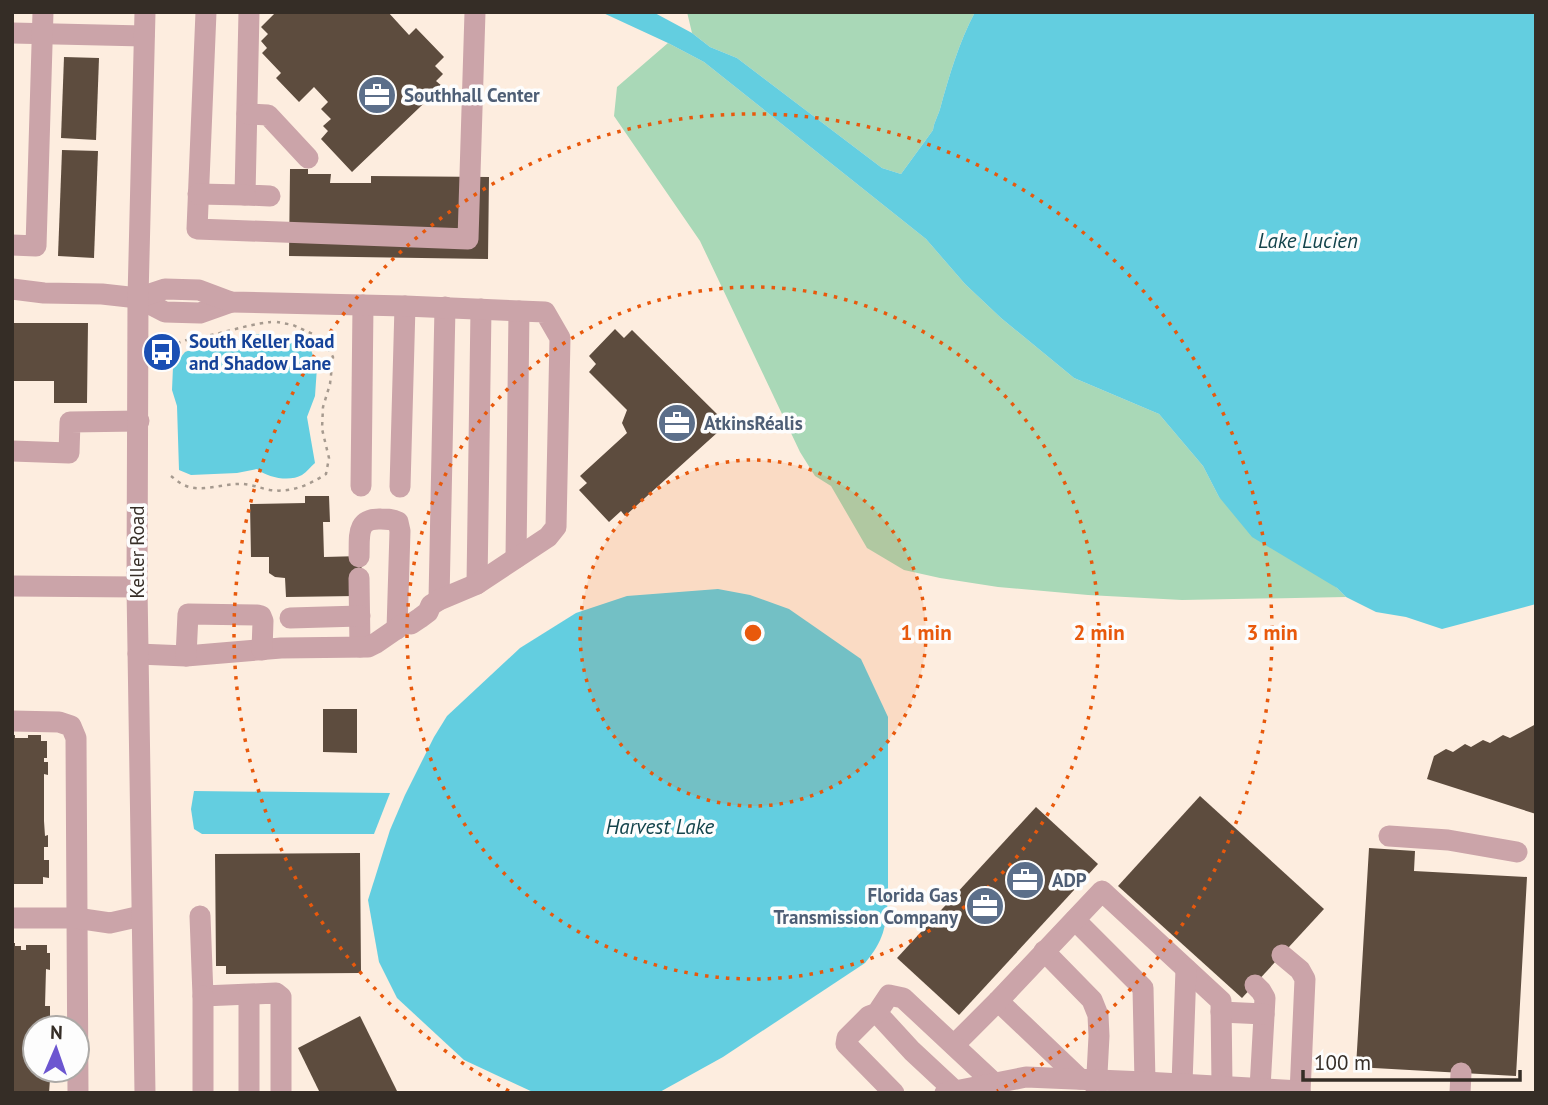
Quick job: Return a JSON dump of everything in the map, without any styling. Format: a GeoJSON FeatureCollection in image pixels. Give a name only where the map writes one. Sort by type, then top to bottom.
{"type":"FeatureCollection","features":[{"type":"Feature","properties":{"kind":"street"},"geometry":{"type":"LineString","coordinates":[[12,246],[36,246],[43,12]]}},
{"type":"Feature","properties":{"kind":"street","name":"Keller Road"},"geometry":{"type":"LineString","coordinates":[[145,12],[138,298],[137,587],[145,1093]]}},
{"type":"Feature","properties":{"kind":"street"},"geometry":{"type":"LineString","coordinates":[[206,12],[197,229],[468,239],[475,12]]}},
{"type":"Feature","properties":{"kind":"street"},"geometry":{"type":"LineString","coordinates":[[245,195],[249,12]]}},
{"type":"Feature","properties":{"kind":"street"},"geometry":{"type":"LineString","coordinates":[[12,33],[144,36]]}},
{"type":"Feature","properties":{"kind":"street"},"geometry":{"type":"LineString","coordinates":[[247,114],[268,115],[308,158]]}},
{"type":"Feature","properties":{"kind":"street"},"geometry":{"type":"LineString","coordinates":[[198,194],[270,196]]}},
{"type":"Feature","properties":{"kind":"street"},"geometry":{"type":"LineString","coordinates":[[12,289],[138,298],[165,289],[199,290],[231,302],[545,312],[560,338],[556,527],[548,537],[477,584],[435,602],[420,618],[401,626],[368,647],[281,648],[186,656],[138,654]]}},
{"type":"Feature","properties":{"kind":"street"},"geometry":{"type":"LineString","coordinates":[[361,486],[363,305]]}},
{"type":"Feature","properties":{"kind":"street"},"geometry":{"type":"LineString","coordinates":[[400,487],[405,306]]}},
{"type":"Feature","properties":{"kind":"street"},"geometry":{"type":"LineString","coordinates":[[435,602],[445,307]]}},
{"type":"Feature","properties":{"kind":"street"},"geometry":{"type":"LineString","coordinates":[[477,584],[481,309]]}},
{"type":"Feature","properties":{"kind":"street"},"geometry":{"type":"LineString","coordinates":[[516,558],[519,311]]}},
{"type":"Feature","properties":{"kind":"street"},"geometry":{"type":"LineString","coordinates":[[12,451],[69,453],[69,422],[139,421]]}},
{"type":"Feature","properties":{"kind":"street"},"geometry":{"type":"LineString","coordinates":[[360,648],[361,528],[366,520],[372,518],[398,522],[401,626]]}},
{"type":"Feature","properties":{"kind":"street"},"geometry":{"type":"LineString","coordinates":[[12,586],[137,587]]}},
{"type":"Feature","properties":{"kind":"street"},"geometry":{"type":"LineString","coordinates":[[186,656],[188,614],[257,615],[263,621],[262,650]]}},
{"type":"Feature","properties":{"kind":"street"},"geometry":{"type":"LineString","coordinates":[[290,618],[360,616]]}},
{"type":"Feature","properties":{"kind":"street"},"geometry":{"type":"LineString","coordinates":[[12,721],[59,722],[71,726],[76,738],[78,1093]]}},
{"type":"Feature","properties":{"kind":"street"},"geometry":{"type":"LineString","coordinates":[[1389,835],[1448,840],[1525,853]]}},
{"type":"Feature","properties":{"kind":"street"},"geometry":{"type":"LineString","coordinates":[[954,1045],[1102,891],[1221,1001],[1222,1086]]}},
{"type":"Feature","properties":{"kind":"street"},"geometry":{"type":"LineString","coordinates":[[12,918],[76,918],[110,923],[141,916]]}},
{"type":"Feature","properties":{"kind":"street"},"geometry":{"type":"LineString","coordinates":[[200,916],[203,1093]]}},
{"type":"Feature","properties":{"kind":"street"},"geometry":{"type":"LineString","coordinates":[[1075,920],[1143,988],[1145,1082]]}},
{"type":"Feature","properties":{"kind":"street"},"geometry":{"type":"LineString","coordinates":[[1044,951],[1092,1000],[1098,1015],[1100,1036],[1091,1084]]}},
{"type":"Feature","properties":{"kind":"street"},"geometry":{"type":"LineString","coordinates":[[877,1013],[950,1092],[1026,1077],[1091,1084],[1145,1082],[1300,1092],[1305,979],[1300,970],[1282,955]]}},
{"type":"Feature","properties":{"kind":"street"},"geometry":{"type":"LineString","coordinates":[[1182,1084],[1186,970]]}},
{"type":"Feature","properties":{"kind":"street"},"geometry":{"type":"LineString","coordinates":[[1255,985],[1265,998],[1260,1088]]}},
{"type":"Feature","properties":{"kind":"street"},"geometry":{"type":"LineString","coordinates":[[202,996],[276,993],[281,997],[282,1093]]}},
{"type":"Feature","properties":{"kind":"street"},"geometry":{"type":"LineString","coordinates":[[248,995],[249,1093]]}},
{"type":"Feature","properties":{"kind":"street"},"geometry":{"type":"LineString","coordinates":[[894,1093],[846,1044],[847,1038],[869,1016],[877,1013],[889,995],[903,998],[994,1083]]}},
{"type":"Feature","properties":{"kind":"street"},"geometry":{"type":"LineString","coordinates":[[998,1001],[1091,1084]]}},
{"type":"Feature","properties":{"kind":"street"},"geometry":{"type":"LineString","coordinates":[[1221,1012],[1264,1014]]}},
{"type":"Feature","properties":{"kind":"path"},"geometry":{"type":"LineString","coordinates":[[170,348],[189,338],[273,321],[293,325],[315,335],[325,343],[334,363],[323,408],[322,429],[329,458],[326,474],[309,485],[290,490],[270,490],[237,484],[186,486],[171,476]]}},
{"type":"Feature","properties":{"kind":"green space"},"geometry":{"type":"Polygon","coordinates":[[[687,12],[975,12],[955,59],[933,130],[901,174],[882,168],[737,58],[710,47],[692,33],[687,12]]]}},
{"type":"Feature","properties":{"kind":"green space"},"geometry":{"type":"Polygon","coordinates":[[[668,43],[704,62],[926,239],[965,284],[1001,318],[1074,378],[1159,414],[1203,466],[1219,497],[1346,597],[1182,600],[998,587],[904,570],[867,548],[831,486],[815,476],[800,452],[700,241],[614,116],[617,87],[668,43]]]}},
{"type":"Feature","properties":{"kind":"water","name":"Lake Lucien"},"geometry":{"type":"Polygon","coordinates":[[[601,12],[653,12],[692,33],[710,47],[737,58],[882,168],[901,174],[933,130],[955,59],[975,12],[1536,12],[1536,604],[1442,629],[1406,617],[1376,612],[1346,597],[1337,588],[1252,537],[1219,497],[1203,466],[1159,414],[1074,378],[1001,318],[965,284],[926,239],[704,62],[601,12]]]}},
{"type":"Feature","properties":{"kind":"water"},"geometry":{"type":"Polygon","coordinates":[[[258,334],[283,340],[294,338],[311,350],[317,367],[315,396],[307,417],[315,463],[302,475],[285,479],[273,477],[257,469],[237,473],[191,475],[179,470],[177,406],[172,390],[173,367],[185,352],[206,344],[228,342],[258,334]]]}},
{"type":"Feature","properties":{"kind":"water","name":"Harvest Lake"},"geometry":{"type":"Polygon","coordinates":[[[718,589],[750,595],[789,609],[861,659],[888,717],[888,897],[883,933],[865,963],[723,1057],[658,1093],[535,1093],[464,1060],[397,998],[379,962],[368,900],[390,830],[434,737],[447,716],[520,648],[576,613],[627,596],[718,589]]]}},
{"type":"Feature","properties":{"kind":"water"},"geometry":{"type":"Polygon","coordinates":[[[194,791],[390,793],[374,834],[202,834],[194,829],[191,809],[194,791]]]}},
{"type":"Feature","properties":{"kind":"building","name":"Southhall Center"},"geometry":{"type":"Polygon","coordinates":[[[276,12],[388,12],[409,35],[416,28],[444,57],[435,66],[443,74],[436,81],[442,86],[352,172],[321,139],[328,131],[323,126],[331,119],[321,109],[328,102],[314,87],[299,102],[276,78],[281,73],[262,53],[267,48],[261,41],[268,34],[261,27],[276,12]]]}},
{"type":"Feature","properties":{"kind":"building"},"geometry":{"type":"Polygon","coordinates":[[[64,57],[99,58],[96,140],[61,138],[64,57]]]}},
{"type":"Feature","properties":{"kind":"building"},"geometry":{"type":"Polygon","coordinates":[[[62,150],[98,151],[94,258],[58,256],[62,150]]]}},
{"type":"Feature","properties":{"kind":"building"},"geometry":{"type":"Polygon","coordinates":[[[290,169],[308,169],[308,174],[331,174],[330,183],[371,183],[371,176],[489,177],[488,259],[289,256],[290,169]]]}},
{"type":"Feature","properties":{"kind":"building"},"geometry":{"type":"Polygon","coordinates":[[[12,323],[88,323],[87,403],[54,403],[54,381],[12,381],[12,323]]]}},
{"type":"Feature","properties":{"kind":"building"},"geometry":{"type":"Polygon","coordinates":[[[615,329],[624,338],[632,330],[718,415],[718,432],[625,516],[621,511],[609,522],[579,490],[587,483],[580,476],[627,433],[622,423],[627,410],[589,372],[596,364],[589,356],[615,329]]]}},
{"type":"Feature","properties":{"kind":"building"},"geometry":{"type":"Polygon","coordinates":[[[305,496],[329,496],[330,522],[323,522],[324,557],[361,556],[362,578],[356,596],[286,597],[285,578],[269,573],[269,557],[251,557],[250,504],[305,503],[305,496]]]}},
{"type":"Feature","properties":{"kind":"building"},"geometry":{"type":"Polygon","coordinates":[[[323,709],[357,709],[357,753],[323,752],[323,709]]]}},
{"type":"Feature","properties":{"kind":"building"},"geometry":{"type":"Polygon","coordinates":[[[1536,724],[1536,814],[1427,779],[1434,756],[1446,749],[1453,752],[1465,744],[1471,747],[1483,740],[1490,743],[1503,735],[1510,738],[1536,724]]]}},
{"type":"Feature","properties":{"kind":"building"},"geometry":{"type":"Polygon","coordinates":[[[12,735],[15,735],[15,738],[28,738],[28,735],[41,735],[41,741],[47,741],[47,758],[44,758],[44,762],[48,762],[48,775],[44,774],[44,821],[48,847],[44,847],[44,860],[49,860],[49,878],[43,877],[43,884],[12,884],[12,735]]]}},
{"type":"Feature","properties":{"kind":"building"},"geometry":{"type":"Polygon","coordinates":[[[1200,796],[1324,909],[1242,998],[1118,886],[1200,796]]]}},
{"type":"Feature","properties":{"kind":"building"},"geometry":{"type":"Polygon","coordinates":[[[1036,807],[1098,864],[959,1015],[897,958],[1036,807]]]}},
{"type":"Feature","properties":{"kind":"building"},"geometry":{"type":"Polygon","coordinates":[[[1369,848],[1415,851],[1414,871],[1527,877],[1516,1076],[1356,1067],[1369,848]]]}},
{"type":"Feature","properties":{"kind":"building"},"geometry":{"type":"Polygon","coordinates":[[[360,853],[361,973],[226,974],[226,966],[216,966],[215,854],[360,853]]]}},
{"type":"Feature","properties":{"kind":"building"},"geometry":{"type":"Polygon","coordinates":[[[12,943],[21,946],[21,950],[26,950],[26,945],[47,945],[50,970],[46,969],[45,1006],[50,1006],[50,1014],[21,1014],[21,1084],[50,1084],[49,1093],[12,1093],[12,943]]]}},
{"type":"Feature","properties":{"kind":"building"},"geometry":{"type":"Polygon","coordinates":[[[360,1016],[398,1093],[320,1093],[298,1048],[360,1016]]]}},
{"type":"Feature","properties":{"kind":"place","name":"Southhall Center"},"geometry":{"type":"Point","coordinates":[377,95]}},
{"type":"Feature","properties":{"kind":"place","name":"South Keller Road and Shadow Lane"},"geometry":{"type":"Point","coordinates":[162,352]}},
{"type":"Feature","properties":{"kind":"place","name":"AtkinsRéalis"},"geometry":{"type":"Point","coordinates":[677,423]}},
{"type":"Feature","properties":{"kind":"place","name":"ADP"},"geometry":{"type":"Point","coordinates":[1025,880]}},
{"type":"Feature","properties":{"kind":"place","name":"Florida Gas Transmission Company"},"geometry":{"type":"Point","coordinates":[985,906]}}]}
